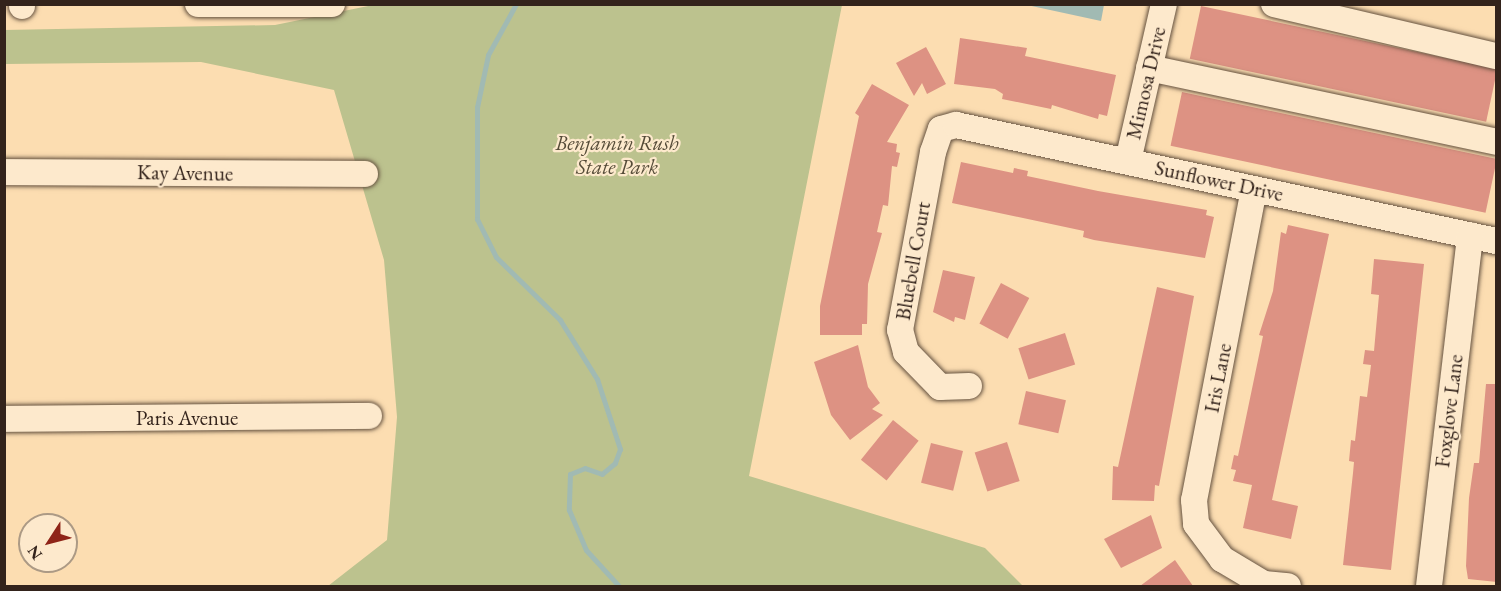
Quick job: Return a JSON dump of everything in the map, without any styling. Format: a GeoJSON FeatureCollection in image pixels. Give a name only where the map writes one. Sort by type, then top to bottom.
{"type":"FeatureCollection","features":[{"type":"Feature","properties":{"kind":"street"},"geometry":{"type":"LineString","coordinates":[[198,4],[332,4]]}},
{"type":"Feature","properties":{"kind":"street","name":"Mimosa Drive"},"geometry":{"type":"LineString","coordinates":[[1128,161],[1164,4]]}},
{"type":"Feature","properties":{"kind":"street"},"geometry":{"type":"LineString","coordinates":[[1274,4],[1497,56]]}},
{"type":"Feature","properties":{"kind":"street"},"geometry":{"type":"LineString","coordinates":[[1149,68],[1497,142]]}},
{"type":"Feature","properties":{"kind":"street","name":"Sunflower Drive"},"geometry":{"type":"LineString","coordinates":[[941,129],[956,125],[1497,241]]}},
{"type":"Feature","properties":{"kind":"street","name":"Bluebell Court"},"geometry":{"type":"LineString","coordinates":[[941,129],[905,290],[900,330],[906,352],[940,387],[969,386]]}},
{"type":"Feature","properties":{"kind":"street","name":"Kay Avenue"},"geometry":{"type":"LineString","coordinates":[[4,172],[364,174]]}},
{"type":"Feature","properties":{"kind":"street","name":"Iris Lane"},"geometry":{"type":"LineString","coordinates":[[1254,189],[1194,500],[1196,524],[1222,560],[1264,584],[1288,586]]}},
{"type":"Feature","properties":{"kind":"street","name":"Foxglove Lane"},"geometry":{"type":"LineString","coordinates":[[1429,586],[1470,235]]}},
{"type":"Feature","properties":{"kind":"street","name":"Paris Avenue"},"geometry":{"type":"LineString","coordinates":[[4,419],[369,416]]}},
{"type":"Feature","properties":{"kind":"green space","name":"Benjamin Rush State Park"},"geometry":{"type":"Polygon","coordinates":[[[378,4],[842,5],[749,476],[985,548],[1023,586],[328,586],[387,540],[397,417],[384,260],[334,90],[201,62],[5,64],[4,30],[275,25],[378,4]]]}},
{"type":"Feature","properties":{"kind":"water"},"geometry":{"type":"Polygon","coordinates":[[[1027,5],[1104,5],[1101,21],[1027,5]]]}},
{"type":"Feature","properties":{"kind":"building"},"geometry":{"type":"Polygon","coordinates":[[[1201,6],[1496,69],[1486,122],[1190,59],[1201,6]]]}},
{"type":"Feature","properties":{"kind":"building"},"geometry":{"type":"Polygon","coordinates":[[[960,38],[1027,48],[1025,56],[1116,75],[1107,116],[1099,114],[1098,119],[1052,105],[1051,109],[1002,99],[1003,94],[995,89],[954,84],[960,38]]]}},
{"type":"Feature","properties":{"kind":"building"},"geometry":{"type":"Polygon","coordinates":[[[926,47],[946,84],[927,94],[922,83],[914,96],[896,63],[926,47]]]}},
{"type":"Feature","properties":{"kind":"building"},"geometry":{"type":"Polygon","coordinates":[[[872,84],[909,105],[887,142],[897,144],[896,152],[900,153],[897,167],[892,166],[888,206],[883,205],[877,232],[882,233],[868,284],[867,324],[862,324],[862,335],[820,335],[820,306],[859,116],[855,113],[872,84]]]}},
{"type":"Feature","properties":{"kind":"building"},"geometry":{"type":"Polygon","coordinates":[[[1182,92],[1496,159],[1486,213],[1171,146],[1182,92]]]}},
{"type":"Feature","properties":{"kind":"building"},"geometry":{"type":"Polygon","coordinates":[[[961,162],[1013,173],[1014,168],[1028,171],[1027,176],[1207,210],[1206,215],[1214,217],[1205,258],[1094,240],[1083,237],[1084,231],[952,203],[961,162]]]}},
{"type":"Feature","properties":{"kind":"building"},"geometry":{"type":"Polygon","coordinates":[[[1288,225],[1329,234],[1272,500],[1298,506],[1291,539],[1243,528],[1252,485],[1233,481],[1236,470],[1231,469],[1234,455],[1238,456],[1263,336],[1259,335],[1273,291],[1281,232],[1286,234],[1288,225]]]}},
{"type":"Feature","properties":{"kind":"building"},"geometry":{"type":"Polygon","coordinates":[[[1374,259],[1424,264],[1391,570],[1343,565],[1354,462],[1349,461],[1351,440],[1355,441],[1360,396],[1367,397],[1371,365],[1363,364],[1365,350],[1374,351],[1379,295],[1371,294],[1374,259]]]}},
{"type":"Feature","properties":{"kind":"building"},"geometry":{"type":"Polygon","coordinates":[[[943,270],[975,277],[965,320],[955,317],[954,322],[933,312],[943,270]]]}},
{"type":"Feature","properties":{"kind":"building"},"geometry":{"type":"Polygon","coordinates":[[[1001,283],[1029,298],[1008,339],[979,324],[1001,283]]]}},
{"type":"Feature","properties":{"kind":"building"},"geometry":{"type":"Polygon","coordinates":[[[1157,287],[1194,296],[1159,486],[1155,485],[1154,501],[1112,500],[1113,466],[1118,467],[1157,287]]]}},
{"type":"Feature","properties":{"kind":"building"},"geometry":{"type":"Polygon","coordinates":[[[1065,333],[1075,364],[1029,380],[1018,348],[1065,333]]]}},
{"type":"Feature","properties":{"kind":"building"},"geometry":{"type":"Polygon","coordinates":[[[858,345],[868,387],[880,403],[872,409],[883,415],[850,440],[831,415],[814,362],[858,345]]]}},
{"type":"Feature","properties":{"kind":"building"},"geometry":{"type":"Polygon","coordinates":[[[1486,384],[1497,384],[1497,582],[1468,579],[1466,566],[1469,498],[1474,463],[1479,463],[1486,384]]]}},
{"type":"Feature","properties":{"kind":"building"},"geometry":{"type":"Polygon","coordinates":[[[1026,391],[1066,400],[1058,433],[1018,424],[1026,391]]]}},
{"type":"Feature","properties":{"kind":"building"},"geometry":{"type":"Polygon","coordinates":[[[893,420],[919,441],[887,480],[861,460],[893,420]]]}},
{"type":"Feature","properties":{"kind":"building"},"geometry":{"type":"Polygon","coordinates":[[[1007,442],[1020,481],[987,491],[975,453],[1007,442]]]}},
{"type":"Feature","properties":{"kind":"building"},"geometry":{"type":"Polygon","coordinates":[[[931,443],[963,451],[953,491],[921,483],[931,443]]]}},
{"type":"Feature","properties":{"kind":"building"},"geometry":{"type":"Polygon","coordinates":[[[1151,515],[1162,548],[1121,568],[1104,539],[1151,515]]]}},
{"type":"Feature","properties":{"kind":"building"},"geometry":{"type":"Polygon","coordinates":[[[1175,560],[1193,586],[1140,586],[1175,560]]]}},
{"type":"Feature","properties":{"kind":"waterway"},"geometry":{"type":"LineString","coordinates":[[516,4],[488,55],[477,107],[477,219],[496,257],[560,320],[597,379],[620,449],[615,463],[602,474],[585,468],[570,474],[569,510],[586,550],[619,586]]}}]}
